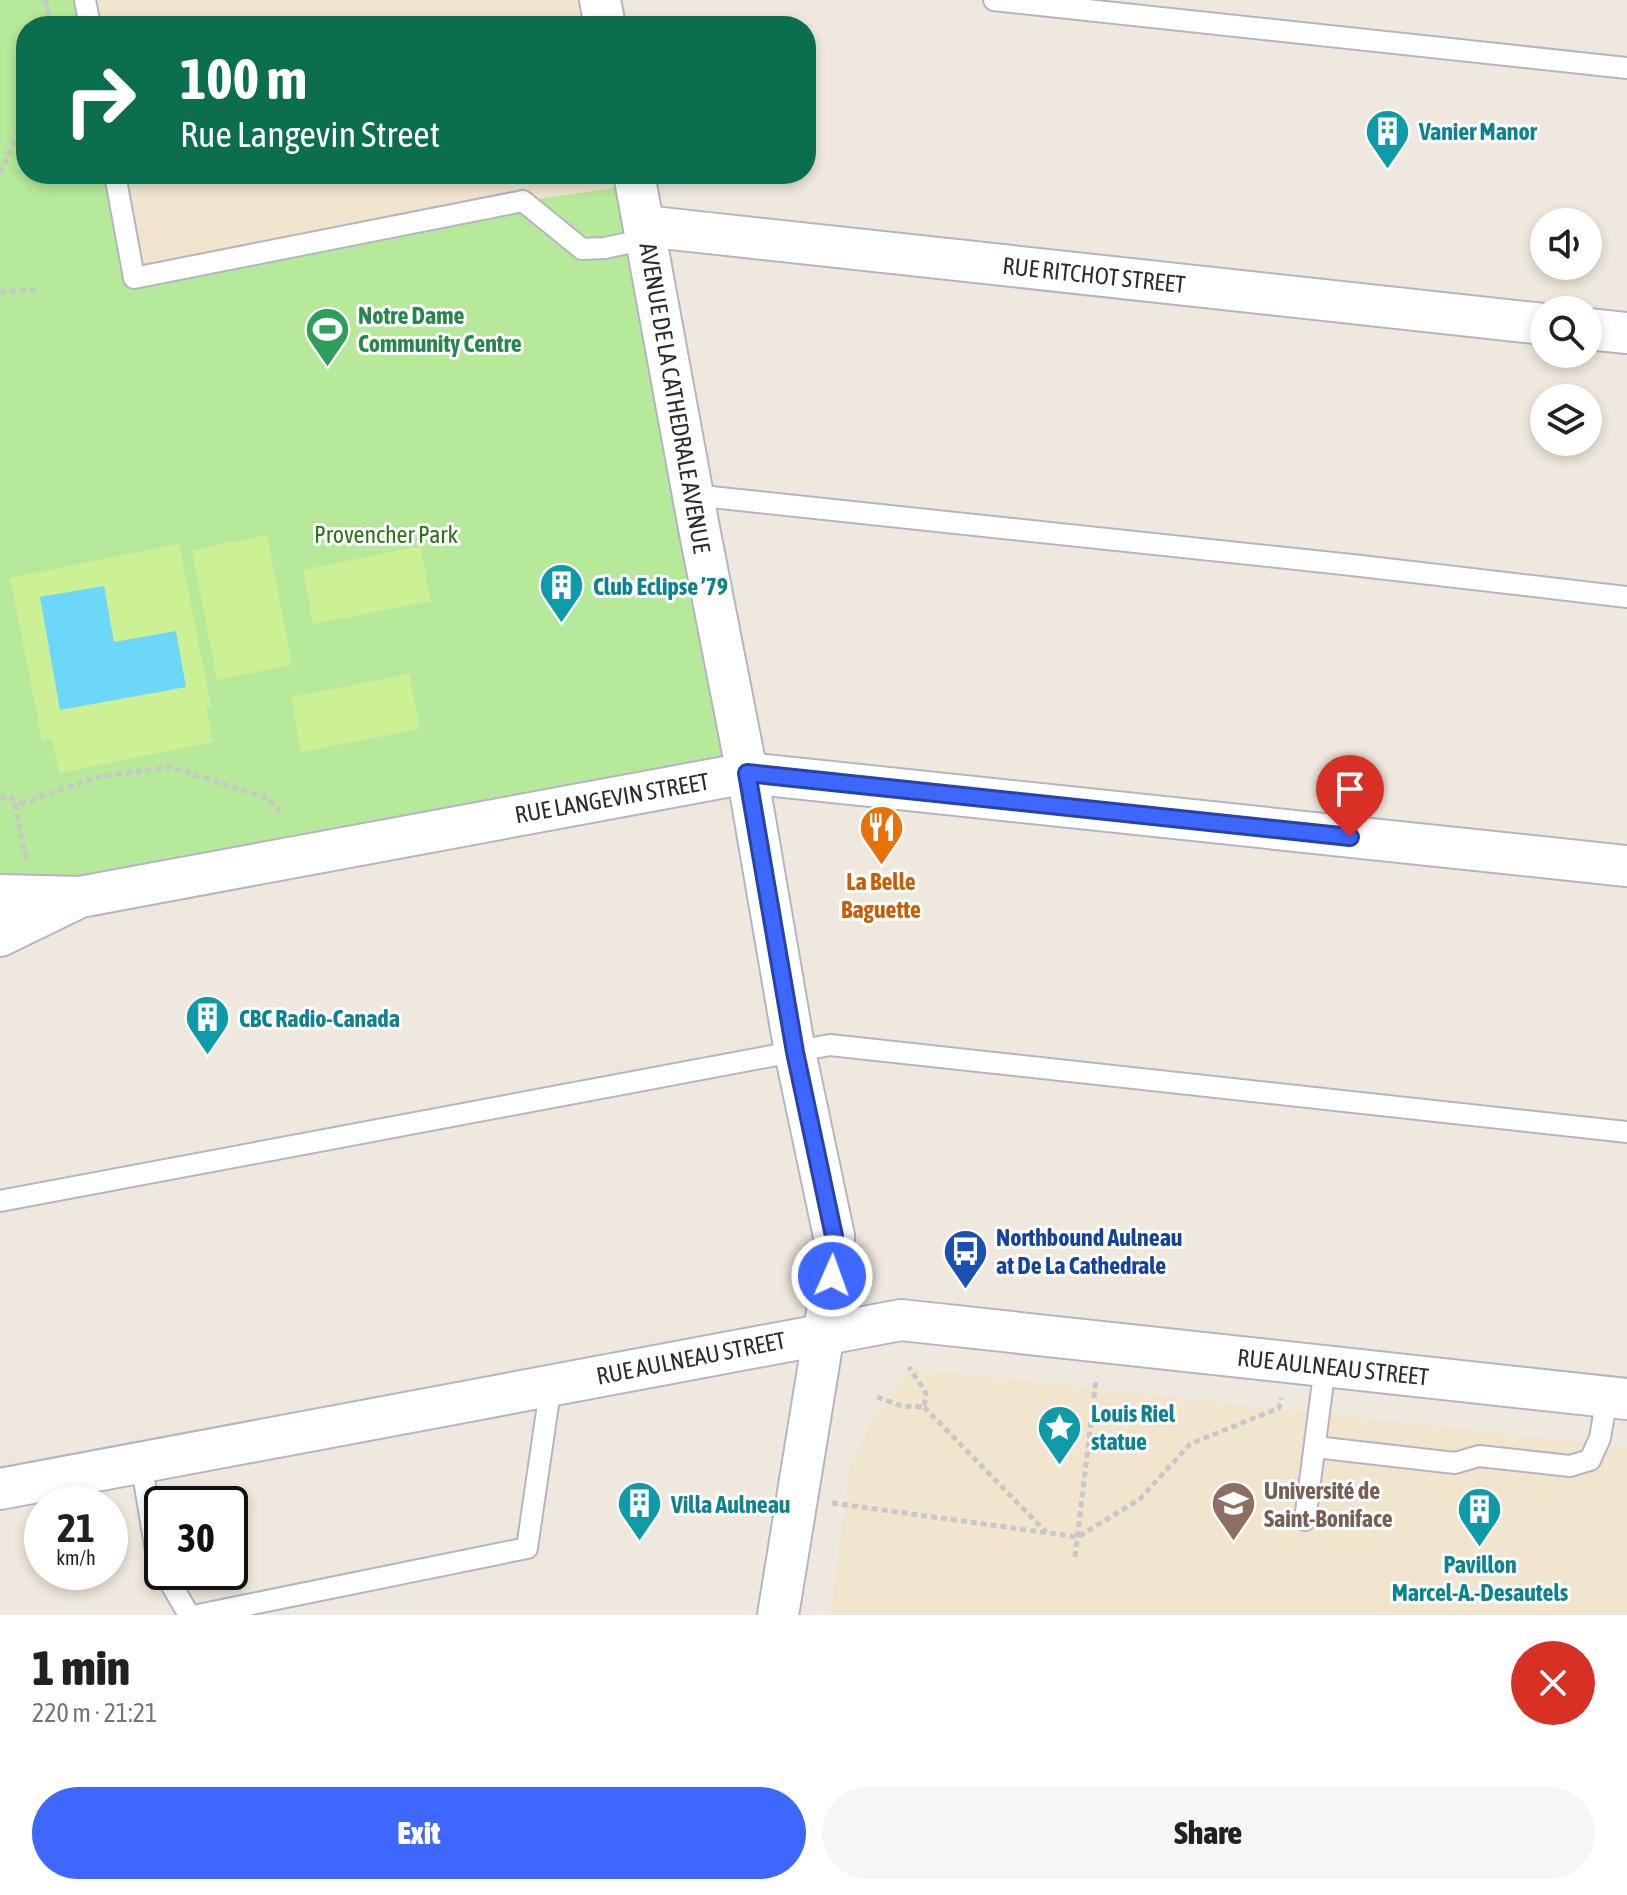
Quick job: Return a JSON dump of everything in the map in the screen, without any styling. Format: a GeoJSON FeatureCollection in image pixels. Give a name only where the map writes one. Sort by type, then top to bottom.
{"type":"FeatureCollection","features":[{"type":"Feature","properties":{"kind":"street","name":"AVENUE DE LA CATHEDRALE AVENUE"},"geometry":{"type":"LineString","coordinates":[[636,184],[692,495],[747,773],[795,1052],[834,1236],[824,1333],[778,1615]]}},
{"type":"Feature","properties":{"kind":"street","name":"RUE RITCHOT STREET"},"geometry":{"type":"LineString","coordinates":[[645,233],[1530,323]]}},
{"type":"Feature","properties":{"kind":"street"},"geometry":{"type":"LineString","coordinates":[[1602,330],[1627,333]]}},
{"type":"Feature","properties":{"kind":"street","name":"RUE LANGEVIN STREET"},"geometry":{"type":"LineString","coordinates":[[17,895],[80,897],[747,773],[1627,866]]}},
{"type":"Feature","properties":{"kind":"street","name":"RUE LANGEVIN STREET"},"geometry":{"type":"LineString","coordinates":[[0,936],[80,897]]}},
{"type":"Feature","properties":{"kind":"street","name":"RUE AULNEAU STREET"},"geometry":{"type":"LineString","coordinates":[[0,1489],[901,1320],[1617,1398]]}},
{"type":"Feature","properties":{"kind":"lane"},"geometry":{"type":"LineString","coordinates":[[994,0],[1627,68]]}},
{"type":"Feature","properties":{"kind":"lane"},"geometry":{"type":"LineString","coordinates":[[117,184],[134,278],[523,201],[582,249],[605,248],[645,233]]}},
{"type":"Feature","properties":{"kind":"lane"},"geometry":{"type":"LineString","coordinates":[[692,495],[1627,597]]}},
{"type":"Feature","properties":{"kind":"lane"},"geometry":{"type":"LineString","coordinates":[[0,1201],[830,1045],[1627,1132]]}},
{"type":"Feature","properties":{"kind":"lane"},"geometry":{"type":"LineString","coordinates":[[1305,1520],[1325,1366]]}},
{"type":"Feature","properties":{"kind":"lane"},"geometry":{"type":"LineString","coordinates":[[198,1615],[527,1548],[551,1384]]}},
{"type":"Feature","properties":{"kind":"lane"},"geometry":{"type":"LineString","coordinates":[[1315,1447],[1455,1463],[1479,1456],[1570,1466],[1590,1460],[1617,1398]]}},
{"type":"Feature","properties":{"kind":"lane"},"geometry":{"type":"LineString","coordinates":[[141,1462],[145,1486]]}},
{"type":"Feature","properties":{"kind":"lane"},"geometry":{"type":"LineString","coordinates":[[174,1590],[189,1615]]}},
{"type":"Feature","properties":{"kind":"path"},"geometry":{"type":"LineString","coordinates":[[0,173],[16,138]]}},
{"type":"Feature","properties":{"kind":"path"},"geometry":{"type":"LineString","coordinates":[[0,292],[35,290]]}},
{"type":"Feature","properties":{"kind":"path"},"geometry":{"type":"LineString","coordinates":[[17,895],[15,806],[98,777],[170,767],[267,798],[280,812]]}},
{"type":"Feature","properties":{"kind":"path"},"geometry":{"type":"LineString","coordinates":[[0,798],[10,797],[23,804]]}},
{"type":"Feature","properties":{"kind":"path"},"geometry":{"type":"LineString","coordinates":[[1075,1557],[1101,1342]]}},
{"type":"Feature","properties":{"kind":"path"},"geometry":{"type":"LineString","coordinates":[[795,1498],[1078,1537],[1140,1499],[1190,1444],[1279,1408],[1285,1362]]}},
{"type":"Feature","properties":{"kind":"path"},"geometry":{"type":"LineString","coordinates":[[909,1367],[926,1393],[924,1407]]}},
{"type":"Feature","properties":{"kind":"path"},"geometry":{"type":"LineString","coordinates":[[877,1397],[902,1406],[924,1407],[1046,1532]]}},
{"type":"Feature","properties":{"kind":"shaded area"},"geometry":{"type":"Polygon","coordinates":[[[85,0],[600,0],[603,16],[88,16],[85,0]]]}},
{"type":"Feature","properties":{"kind":"shaded area"},"geometry":{"type":"Polygon","coordinates":[[[117,184],[636,184],[523,201],[134,278],[117,184]]]}},
{"type":"Feature","properties":{"kind":"shaded area","name":"Université de Saint-Boniface"},"geometry":{"type":"Polygon","coordinates":[[[920,1369],[1627,1447],[1627,1615],[831,1615],[849,1470],[872,1420],[906,1376],[920,1369]]]}},
{"type":"Feature","properties":{"kind":"green space","name":"Provencher Park"},"geometry":{"type":"Polygon","coordinates":[[[0,0],[85,0],[88,16],[16,16],[16,184],[117,184],[135,278],[523,201],[636,185],[747,773],[0,895],[0,0]]]}},
{"type":"Feature","properties":{"kind":"green space"},"geometry":{"type":"Polygon","coordinates":[[[267,535],[292,665],[217,680],[192,550],[267,535]]]}},
{"type":"Feature","properties":{"kind":"green space"},"geometry":{"type":"Polygon","coordinates":[[[179,544],[211,706],[206,708],[213,742],[59,773],[52,739],[42,740],[10,578],[179,544]]]}},
{"type":"Feature","properties":{"kind":"green space"},"geometry":{"type":"Polygon","coordinates":[[[420,546],[431,601],[313,624],[303,570],[420,546]]]}},
{"type":"Feature","properties":{"kind":"green space"},"geometry":{"type":"Polygon","coordinates":[[[409,674],[420,729],[301,752],[291,697],[409,674]]]}},
{"type":"Feature","properties":{"kind":"water"},"geometry":{"type":"Polygon","coordinates":[[[104,586],[114,642],[176,631],[186,687],[60,710],[40,597],[104,586]]]}},
{"type":"Feature","properties":{"kind":"place","name":"Vanier Manor"},"geometry":{"type":"Point","coordinates":[1388,170]}},
{"type":"Feature","properties":{"kind":"place","name":"Notre Dame Community Centre"},"geometry":{"type":"Point","coordinates":[327,368]}},
{"type":"Feature","properties":{"kind":"place","name":"Club Eclipse ’79"},"geometry":{"type":"Point","coordinates":[562,625]}},
{"type":"Feature","properties":{"kind":"place","name":"La Belle Baguette"},"geometry":{"type":"Point","coordinates":[881,866]}},
{"type":"Feature","properties":{"kind":"place","name":"CBC Radio-Canada"},"geometry":{"type":"Point","coordinates":[208,1057]}},
{"type":"Feature","properties":{"kind":"place","name":"Northbound Aulneau at De La Cathedrale"},"geometry":{"type":"Point","coordinates":[965,1290]}},
{"type":"Feature","properties":{"kind":"place","name":"Louis Riel statue"},"geometry":{"type":"Point","coordinates":[1060,1466]}},
{"type":"Feature","properties":{"kind":"place","name":"Villa Aulneau"},"geometry":{"type":"Point","coordinates":[640,1543]}},
{"type":"Feature","properties":{"kind":"place","name":"Université de Saint-Boniface"},"geometry":{"type":"Point","coordinates":[1233,1543]}},
{"type":"Feature","properties":{"kind":"place","name":"Pavillon Marcel-A.-Desautels"},"geometry":{"type":"Point","coordinates":[1480,1549]}},
{"type":"Feature","properties":{"kind":"route"},"geometry":{"type":"LineString","coordinates":[[832,1276],[834,1236],[795,1052],[747,773],[1350,837]]}}]}
